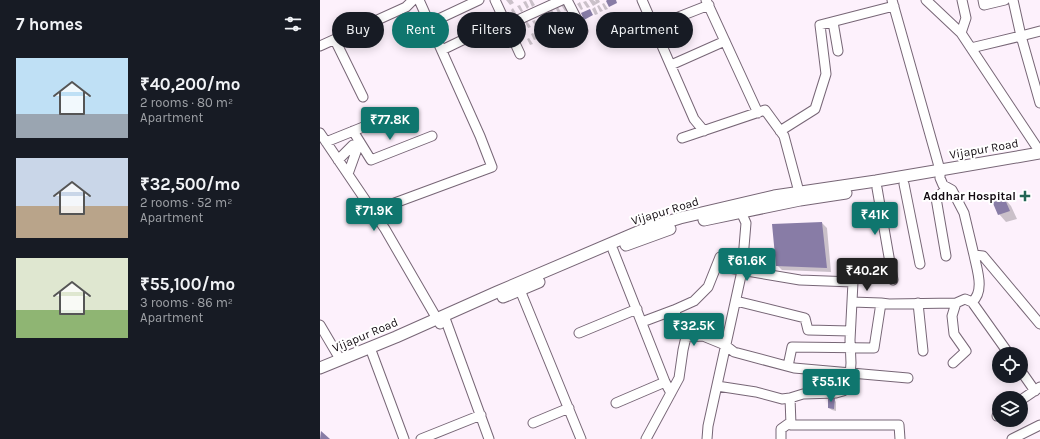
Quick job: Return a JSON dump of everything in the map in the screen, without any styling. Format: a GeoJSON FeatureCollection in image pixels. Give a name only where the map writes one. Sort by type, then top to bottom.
{"type":"FeatureCollection","features":[{"type":"Feature","properties":{"kind":"main road","name":"Vijapur Road"},"geometry":{"type":"LineString","coordinates":[[320,368],[520,290],[613,250],[681,225],[800,200],[904,184],[940,174],[1040,153]]}},
{"type":"Feature","properties":{"kind":"main road","name":"Vijapur Road"},"geometry":{"type":"LineString","coordinates":[[320,375],[372,353],[647,228],[709,211],[774,196],[1040,159]]}},
{"type":"Feature","properties":{"kind":"street"},"geometry":{"type":"LineString","coordinates":[[384,17],[406,7],[412,0]]}},
{"type":"Feature","properties":{"kind":"street"},"geometry":{"type":"LineString","coordinates":[[419,0],[425,12]]}},
{"type":"Feature","properties":{"kind":"street"},"geometry":{"type":"LineString","coordinates":[[449,14],[479,0]]}},
{"type":"Feature","properties":{"kind":"street"},"geometry":{"type":"LineString","coordinates":[[494,0],[500,12]]}},
{"type":"Feature","properties":{"kind":"street"},"geometry":{"type":"LineString","coordinates":[[526,14],[562,0]]}},
{"type":"Feature","properties":{"kind":"street"},"geometry":{"type":"LineString","coordinates":[[568,0],[574,12]]}},
{"type":"Feature","properties":{"kind":"street"},"geometry":{"type":"LineString","coordinates":[[642,0],[647,12]]}},
{"type":"Feature","properties":{"kind":"street"},"geometry":{"type":"LineString","coordinates":[[926,0],[961,33],[1040,153]]}},
{"type":"Feature","properties":{"kind":"street"},"geometry":{"type":"LineString","coordinates":[[961,33],[966,18],[962,0]]}},
{"type":"Feature","properties":{"kind":"street"},"geometry":{"type":"LineString","coordinates":[[983,0],[984,5],[1005,0]]}},
{"type":"Feature","properties":{"kind":"street"},"geometry":{"type":"LineString","coordinates":[[1013,0],[1021,36],[1040,103]]}},
{"type":"Feature","properties":{"kind":"street"},"geometry":{"type":"LineString","coordinates":[[686,12],[707,2],[758,113]]}},
{"type":"Feature","properties":{"kind":"street"},"geometry":{"type":"LineString","coordinates":[[780,131],[815,109],[826,74],[820,25],[893,3],[943,185],[952,190],[964,213],[974,255],[979,291],[976,298],[972,302]]}},
{"type":"Feature","properties":{"kind":"street"},"geometry":{"type":"LineString","coordinates":[[833,22],[838,50]]}},
{"type":"Feature","properties":{"kind":"street"},"geometry":{"type":"LineString","coordinates":[[971,48],[1040,31]]}},
{"type":"Feature","properties":{"kind":"street"},"geometry":{"type":"LineString","coordinates":[[320,46],[332,41]]}},
{"type":"Feature","properties":{"kind":"street"},"geometry":{"type":"LineString","coordinates":[[671,65],[725,41]]}},
{"type":"Feature","properties":{"kind":"street"},"geometry":{"type":"LineString","coordinates":[[373,211],[492,167],[442,50],[457,43]]}},
{"type":"Feature","properties":{"kind":"street"},"geometry":{"type":"LineString","coordinates":[[339,48],[363,97]]}},
{"type":"Feature","properties":{"kind":"street"},"geometry":{"type":"LineString","coordinates":[[517,48],[520,54]]}},
{"type":"Feature","properties":{"kind":"street"},"geometry":{"type":"LineString","coordinates":[[663,48],[694,118],[704,130]]}},
{"type":"Feature","properties":{"kind":"street"},"geometry":{"type":"LineString","coordinates":[[682,138],[765,110],[784,136],[799,192]]}},
{"type":"Feature","properties":{"kind":"street"},"geometry":{"type":"LineString","coordinates":[[326,142],[388,117]]}},
{"type":"Feature","properties":{"kind":"street"},"geometry":{"type":"LineString","coordinates":[[353,131],[371,160],[432,136]]}},
{"type":"Feature","properties":{"kind":"street"},"geometry":{"type":"LineString","coordinates":[[320,133],[385,229],[441,321],[481,415],[489,439]]}},
{"type":"Feature","properties":{"kind":"street"},"geometry":{"type":"LineString","coordinates":[[338,160],[353,146],[357,149],[348,174]]}},
{"type":"Feature","properties":{"kind":"street"},"geometry":{"type":"LineString","coordinates":[[904,184],[920,264]]}},
{"type":"Feature","properties":{"kind":"street"},"geometry":{"type":"LineString","coordinates":[[877,188],[893,280]]}},
{"type":"Feature","properties":{"kind":"street"},"geometry":{"type":"LineString","coordinates":[[946,256],[936,198],[948,188]]}},
{"type":"Feature","properties":{"kind":"street"},"geometry":{"type":"LineString","coordinates":[[707,439],[708,426],[742,271],[746,223],[741,212]]}},
{"type":"Feature","properties":{"kind":"street"},"geometry":{"type":"LineString","coordinates":[[613,250],[664,382],[670,393]]}},
{"type":"Feature","properties":{"kind":"street"},"geometry":{"type":"LineString","coordinates":[[974,255],[983,256],[1040,324]]}},
{"type":"Feature","properties":{"kind":"street"},"geometry":{"type":"LineString","coordinates":[[642,322],[694,301],[708,286],[720,257]]}},
{"type":"Feature","properties":{"kind":"street"},"geometry":{"type":"LineString","coordinates":[[716,266],[800,280],[853,282],[850,331],[850,376],[847,388],[844,391],[836,393],[803,394],[782,399],[756,392],[717,386]]}},
{"type":"Feature","properties":{"kind":"street"},"geometry":{"type":"LineString","coordinates":[[520,290],[581,439]]}},
{"type":"Feature","properties":{"kind":"street"},"geometry":{"type":"LineString","coordinates":[[852,302],[918,304],[956,303],[965,299],[972,302],[1004,347]]}},
{"type":"Feature","properties":{"kind":"street"},"geometry":{"type":"LineString","coordinates":[[736,301],[805,318],[808,330],[850,331]]}},
{"type":"Feature","properties":{"kind":"street"},"geometry":{"type":"LineString","coordinates":[[788,366],[792,347],[874,348],[881,303]]}},
{"type":"Feature","properties":{"kind":"street"},"geometry":{"type":"LineString","coordinates":[[953,363],[966,351],[954,334],[952,316],[956,303]]}},
{"type":"Feature","properties":{"kind":"street"},"geometry":{"type":"LineString","coordinates":[[918,304],[923,351]]}},
{"type":"Feature","properties":{"kind":"street"},"geometry":{"type":"LineString","coordinates":[[580,334],[636,309]]}},
{"type":"Feature","properties":{"kind":"street"},"geometry":{"type":"LineString","coordinates":[[646,439],[679,378],[686,337],[674,310]]}},
{"type":"Feature","properties":{"kind":"street"},"geometry":{"type":"LineString","coordinates":[[320,325],[340,360]]}},
{"type":"Feature","properties":{"kind":"street"},"geometry":{"type":"LineString","coordinates":[[686,337],[703,336],[725,345],[734,352],[794,368],[908,378]]}},
{"type":"Feature","properties":{"kind":"street"},"geometry":{"type":"LineString","coordinates":[[372,353],[404,439]]}},
{"type":"Feature","properties":{"kind":"street"},"geometry":{"type":"LineString","coordinates":[[1028,379],[1037,389],[1028,395]]}},
{"type":"Feature","properties":{"kind":"street"},"geometry":{"type":"LineString","coordinates":[[616,403],[664,382]]}},
{"type":"Feature","properties":{"kind":"street"},"geometry":{"type":"LineString","coordinates":[[790,398],[791,425]]}},
{"type":"Feature","properties":{"kind":"street"},"geometry":{"type":"LineString","coordinates":[[533,423],[569,408]]}},
{"type":"Feature","properties":{"kind":"street"},"geometry":{"type":"LineString","coordinates":[[421,439],[481,415]]}},
{"type":"Feature","properties":{"kind":"street"},"geometry":{"type":"LineString","coordinates":[[781,439],[781,430],[788,424],[899,425],[900,439]]}},
{"type":"Feature","properties":{"kind":"street"},"geometry":{"type":"LineString","coordinates":[[1012,439],[1040,425]]}},
{"type":"Feature","properties":{"kind":"building"},"geometry":{"type":"Polygon","coordinates":[[[616,0],[617,3],[609,7],[606,1],[616,0]]]}},
{"type":"Feature","properties":{"kind":"building"},"geometry":{"type":"Polygon","coordinates":[[[590,9],[593,15],[588,18],[588,12],[583,12],[590,9]]]}},
{"type":"Feature","properties":{"kind":"building"},"geometry":{"type":"Polygon","coordinates":[[[1004,197],[1010,211],[998,215],[992,201],[1004,197]]]}},
{"type":"Feature","properties":{"kind":"building"},"geometry":{"type":"Polygon","coordinates":[[[822,222],[827,268],[776,266],[772,224],[822,222]]]}},
{"type":"Feature","properties":{"kind":"building"},"geometry":{"type":"Polygon","coordinates":[[[835,398],[834,409],[828,408],[828,399],[835,398]]]}},
{"type":"Feature","properties":{"kind":"building"},"geometry":{"type":"Polygon","coordinates":[[[321,431],[330,439],[320,439],[321,431]]]}},
{"type":"Feature","properties":{"kind":"place","name":"Addhar Hospital"},"geometry":{"type":"Point","coordinates":[1025,196]}}]}
